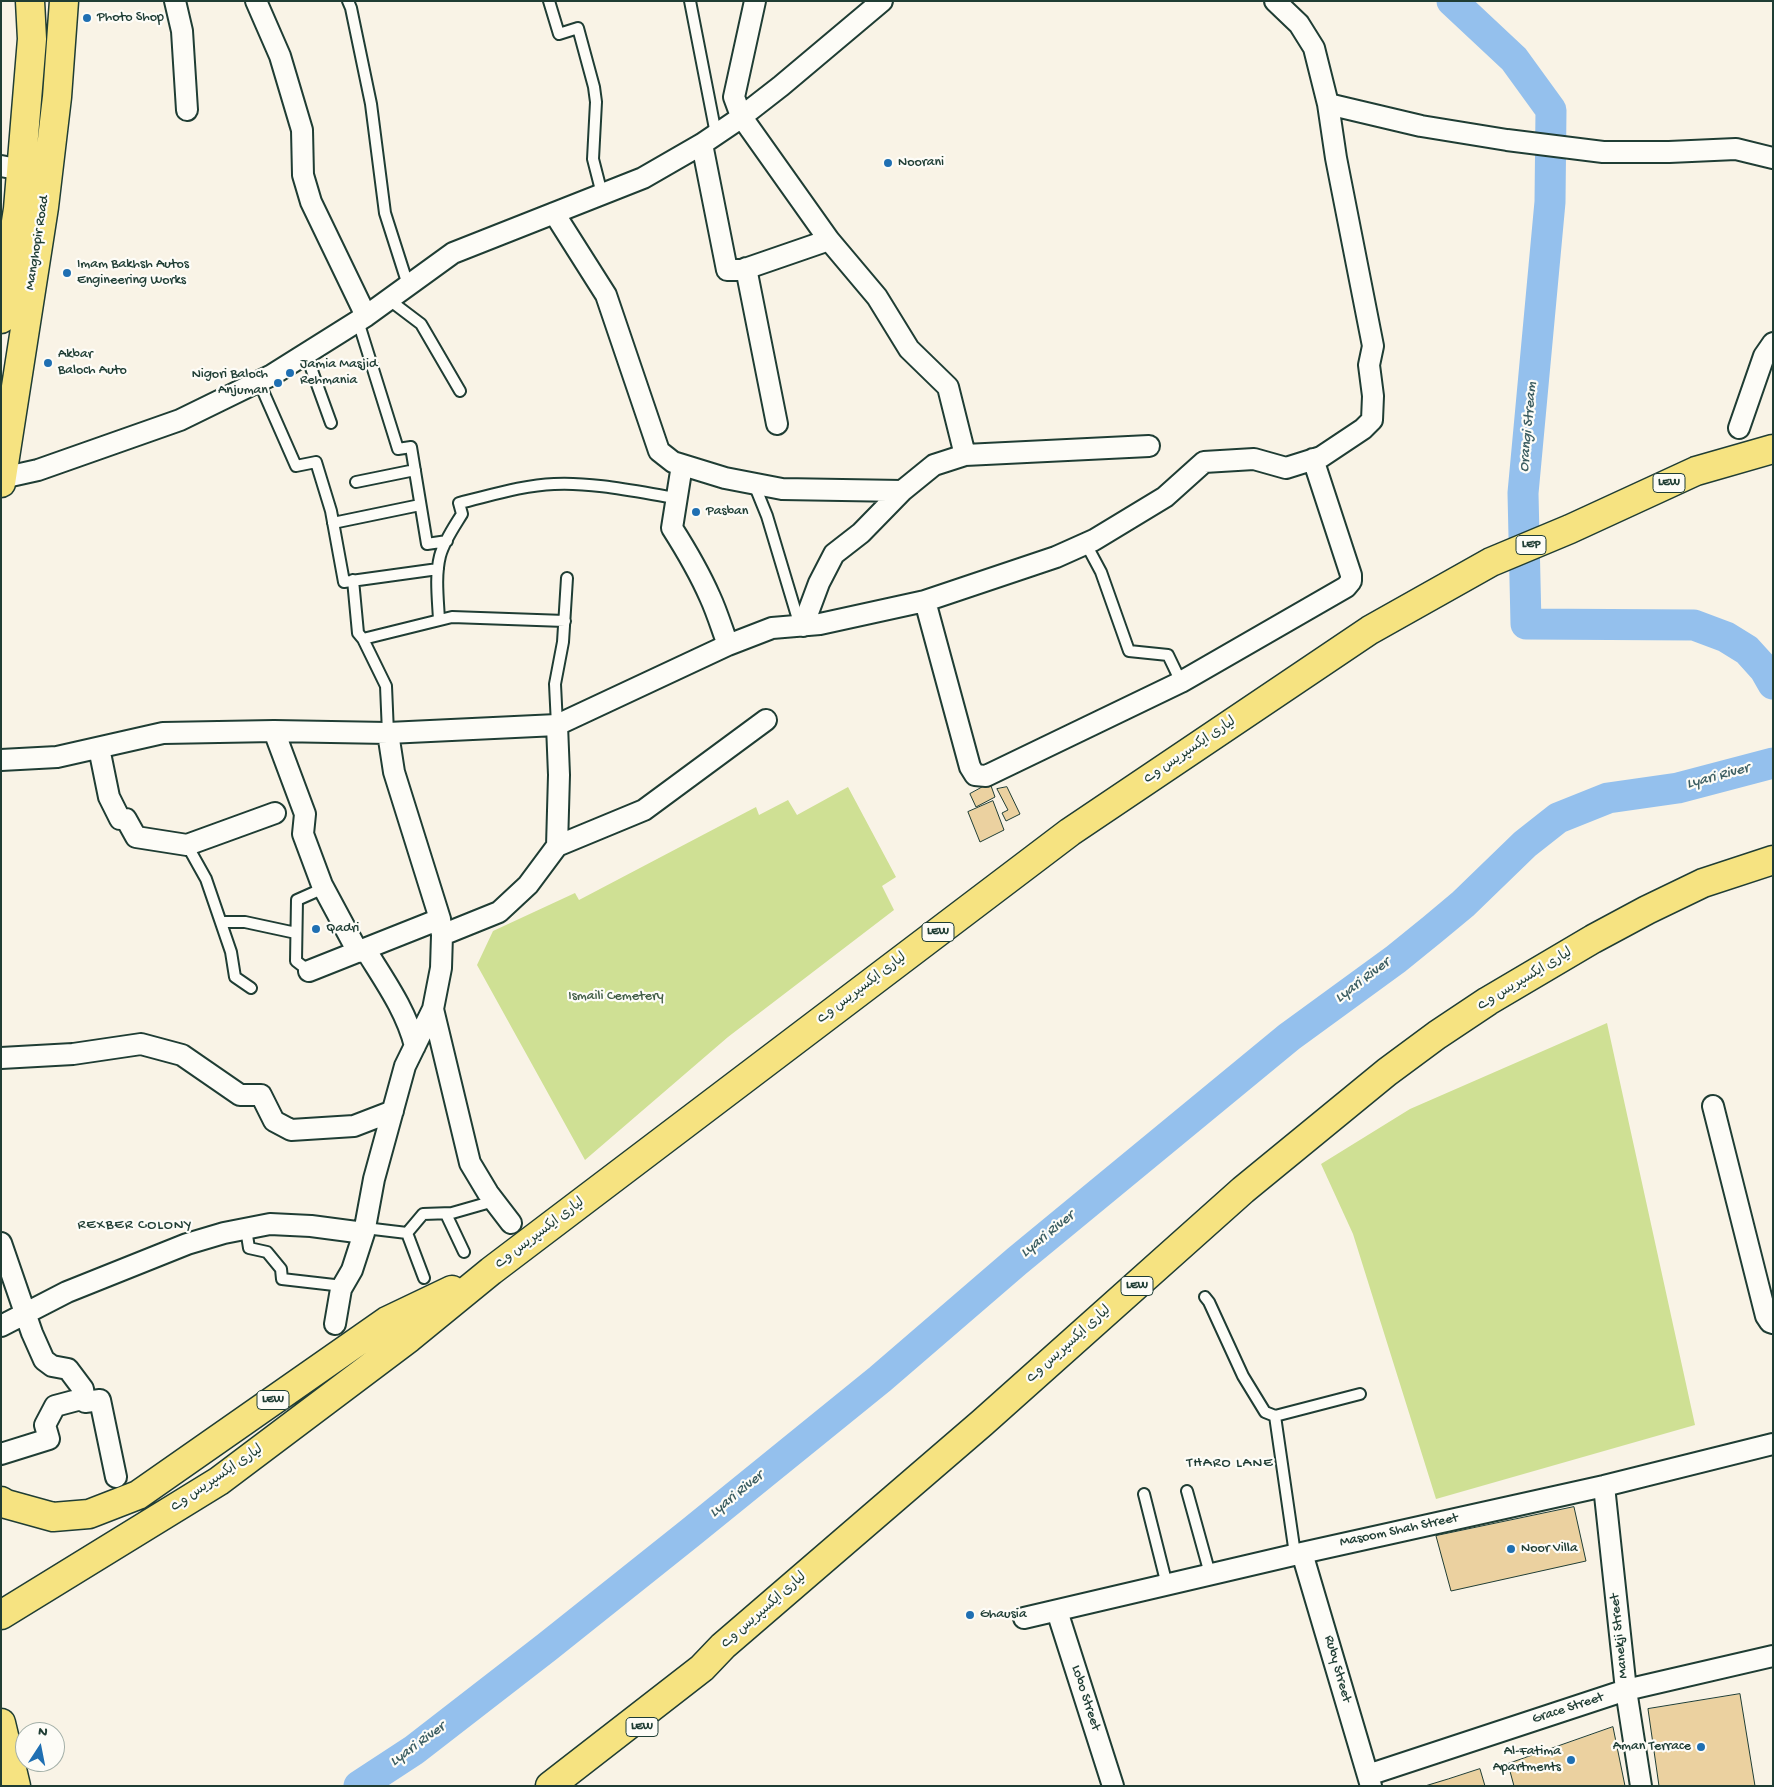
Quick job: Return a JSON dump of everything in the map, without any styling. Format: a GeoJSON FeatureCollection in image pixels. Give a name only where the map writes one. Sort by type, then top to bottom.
{"type":"FeatureCollection","features":[{"type":"Feature","properties":{"kind":"main road","name":"Manghopir Road"},"geometry":{"type":"LineString","coordinates":[[1,320],[18,209],[11,168],[32,39],[30,1]]}},
{"type":"Feature","properties":{"kind":"main road","name":"Manghopir Road"},"geometry":{"type":"LineString","coordinates":[[2,480],[44,207],[57,96],[64,1]]}},
{"type":"Feature","properties":{"kind":"main road","name":"لیاری ایکسپریس وے"},"geometry":{"type":"LineString","coordinates":[[1,1615],[218,1481],[409,1338],[491,1271],[1070,832],[1370,630],[1491,562],[1696,471],[1773,449]]}},
{"type":"Feature","properties":{"kind":"main road","name":"لیاری ایکسپریس وے"},"geometry":{"type":"LineString","coordinates":[[550,1786],[702,1668],[723,1646],[982,1423],[1244,1190],[1386,1072],[1488,1001],[1593,939],[1703,883],[1773,860]]}},
{"type":"Feature","properties":{"kind":"main road","name":"LEW"},"geometry":{"type":"LineString","coordinates":[[1,1501],[53,1517],[89,1514],[138,1495],[386,1321],[491,1271]]}},
{"type":"Feature","properties":{"kind":"main road","name":"LEW"},"geometry":{"type":"LineString","coordinates":[[582,1786],[702,1668]]}},
{"type":"Feature","properties":{"kind":"main road"},"geometry":{"type":"LineString","coordinates":[[1,1723],[16,1786]]}},
{"type":"Feature","properties":{"kind":"street"},"geometry":{"type":"LineString","coordinates":[[175,1],[182,31],[188,110]]}},
{"type":"Feature","properties":{"kind":"street"},"geometry":{"type":"LineString","coordinates":[[256,1],[280,56],[302,130],[303,175],[311,202],[362,318]]}},
{"type":"Feature","properties":{"kind":"street"},"geometry":{"type":"LineString","coordinates":[[755,1],[734,98],[741,116],[829,240],[877,297],[909,349],[948,387],[966,455]]}},
{"type":"Feature","properties":{"kind":"street"},"geometry":{"type":"LineString","coordinates":[[2,480],[38,470],[180,420],[259,382],[306,354],[362,318],[453,253],[643,178],[709,139],[741,116],[781,86],[882,1]]}},
{"type":"Feature","properties":{"kind":"street"},"geometry":{"type":"LineString","coordinates":[[1,760],[57,757],[163,733],[274,731],[388,733],[557,725],[728,645],[772,628],[820,624],[925,601],[1056,557],[1086,544],[1165,497],[1204,462],[1254,459],[1286,468],[1321,457],[1363,429],[1372,420],[1373,396],[1369,365],[1373,346],[1340,177],[1328,104],[1314,48],[1299,24],[1275,1]]}},
{"type":"Feature","properties":{"kind":"street"},"geometry":{"type":"LineString","coordinates":[[1328,104],[1420,126],[1507,140],[1602,152],[1736,149],[1773,158]]}},
{"type":"Feature","properties":{"kind":"street"},"geometry":{"type":"LineString","coordinates":[[709,139],[727,270],[746,268],[829,240]]}},
{"type":"Feature","properties":{"kind":"street"},"geometry":{"type":"LineString","coordinates":[[554,213],[606,295],[659,451],[673,462],[682,465],[725,478],[782,489],[902,491]]}},
{"type":"Feature","properties":{"kind":"street"},"geometry":{"type":"LineString","coordinates":[[746,268],[777,424]]}},
{"type":"Feature","properties":{"kind":"street"},"geometry":{"type":"LineString","coordinates":[[1739,428],[1764,356],[1773,343]]}},
{"type":"Feature","properties":{"kind":"street"},"geometry":{"type":"LineString","coordinates":[[801,626],[819,583],[834,554],[861,533],[902,491],[934,466],[966,455],[1149,446]]}},
{"type":"Feature","properties":{"kind":"street"},"geometry":{"type":"LineString","coordinates":[[925,601],[970,767],[975,776],[986,776],[1182,682],[1346,587],[1351,581],[1351,574],[1313,459]]}},
{"type":"Feature","properties":{"kind":"street"},"geometry":{"type":"LineString","coordinates":[[682,465],[672,528],[704,582],[728,645]]}},
{"type":"Feature","properties":{"kind":"street"},"geometry":{"type":"LineString","coordinates":[[309,971],[362,950],[498,912],[528,885],[557,846],[644,810],[766,720]]}},
{"type":"Feature","properties":{"kind":"street"},"geometry":{"type":"LineString","coordinates":[[557,725],[559,775],[557,846]]}},
{"type":"Feature","properties":{"kind":"street"},"geometry":{"type":"LineString","coordinates":[[274,731],[305,814],[303,834],[324,888],[403,1012],[415,1046]]}},
{"type":"Feature","properties":{"kind":"street"},"geometry":{"type":"LineString","coordinates":[[334,1324],[343,1286],[352,1270],[364,1230],[374,1179],[405,1066],[433,1008],[441,968],[441,927],[394,772],[388,733]]}},
{"type":"Feature","properties":{"kind":"street"},"geometry":{"type":"LineString","coordinates":[[99,748],[109,797],[120,819],[126,820],[136,838],[187,845],[275,813]]}},
{"type":"Feature","properties":{"kind":"street"},"geometry":{"type":"LineString","coordinates":[[433,1008],[470,1162],[494,1201],[512,1223]]}},
{"type":"Feature","properties":{"kind":"street"},"geometry":{"type":"LineString","coordinates":[[1,1058],[74,1054],[141,1044],[182,1055],[240,1095],[261,1095],[274,1121],[291,1130],[354,1126],[393,1111]]}},
{"type":"Feature","properties":{"kind":"street"},"geometry":{"type":"LineString","coordinates":[[1713,1106],[1766,1316],[1773,1323]]}},
{"type":"Feature","properties":{"kind":"street"},"geometry":{"type":"LineString","coordinates":[[1,1326],[67,1292],[187,1244],[246,1228],[270,1224],[364,1230]]}},
{"type":"Feature","properties":{"kind":"street"},"geometry":{"type":"LineString","coordinates":[[1,1243],[25,1314],[44,1360],[52,1366],[68,1369],[83,1389],[85,1402],[100,1400],[116,1478]]}},
{"type":"Feature","properties":{"kind":"street"},"geometry":{"type":"LineString","coordinates":[[1,1454],[48,1439],[45,1425],[55,1406],[85,1398]]}},
{"type":"Feature","properties":{"kind":"street","name":"Masoom Shah Street"},"geometry":{"type":"LineString","coordinates":[[1024,1618],[1210,1574],[1604,1486],[1773,1444]]}},
{"type":"Feature","properties":{"kind":"street","name":"Manekji Street"},"geometry":{"type":"LineString","coordinates":[[1604,1486],[1626,1690],[1641,1786]]}},
{"type":"Feature","properties":{"kind":"street","name":"Ruby Street"},"geometry":{"type":"LineString","coordinates":[[1298,1554],[1369,1781]]}},
{"type":"Feature","properties":{"kind":"street","name":"Lobo Street"},"geometry":{"type":"LineString","coordinates":[[1057,1611],[1113,1786]]}},
{"type":"Feature","properties":{"kind":"street","name":"Grace Street"},"geometry":{"type":"LineString","coordinates":[[1369,1781],[1626,1690],[1773,1656]]}},
{"type":"Feature","properties":{"kind":"lane"},"geometry":{"type":"LineString","coordinates":[[348,1],[370,104],[385,213],[408,285]]}},
{"type":"Feature","properties":{"kind":"lane"},"geometry":{"type":"LineString","coordinates":[[549,1],[560,34],[578,28],[594,87],[596,102],[593,159],[602,194]]}},
{"type":"Feature","properties":{"kind":"lane"},"geometry":{"type":"LineString","coordinates":[[690,1],[709,139]]}},
{"type":"Feature","properties":{"kind":"lane"},"geometry":{"type":"LineString","coordinates":[[388,299],[421,324],[460,391]]}},
{"type":"Feature","properties":{"kind":"lane"},"geometry":{"type":"LineString","coordinates":[[362,318],[398,449],[411,447],[427,544],[447,541]]}},
{"type":"Feature","properties":{"kind":"lane"},"geometry":{"type":"LineString","coordinates":[[306,354],[331,423]]}},
{"type":"Feature","properties":{"kind":"lane"},"geometry":{"type":"LineString","coordinates":[[259,382],[296,466],[316,462],[331,511],[344,582],[438,569]]}},
{"type":"Feature","properties":{"kind":"lane"},"geometry":{"type":"LineString","coordinates":[[356,482],[414,470]]}},
{"type":"Feature","properties":{"kind":"lane"},"geometry":{"type":"LineString","coordinates":[[439,620],[438,569],[440,554],[462,514],[460,503],[553,484],[608,488],[676,498]]}},
{"type":"Feature","properties":{"kind":"lane"},"geometry":{"type":"LineString","coordinates":[[754,484],[767,516],[801,626]]}},
{"type":"Feature","properties":{"kind":"lane"},"geometry":{"type":"LineString","coordinates":[[333,523],[420,505]]}},
{"type":"Feature","properties":{"kind":"lane"},"geometry":{"type":"LineString","coordinates":[[1086,544],[1101,572],[1129,651],[1168,655],[1182,682]]}},
{"type":"Feature","properties":{"kind":"lane"},"geometry":{"type":"LineString","coordinates":[[557,725],[555,684],[563,642],[567,578]]}},
{"type":"Feature","properties":{"kind":"lane"},"geometry":{"type":"LineString","coordinates":[[353,580],[358,633],[363,639],[386,686],[388,733]]}},
{"type":"Feature","properties":{"kind":"lane"},"geometry":{"type":"LineString","coordinates":[[363,639],[452,617],[565,621]]}},
{"type":"Feature","properties":{"kind":"lane"},"geometry":{"type":"LineString","coordinates":[[187,845],[206,879],[231,952],[235,977],[251,988]]}},
{"type":"Feature","properties":{"kind":"lane"},"geometry":{"type":"LineString","coordinates":[[309,971],[296,961],[297,900],[324,888]]}},
{"type":"Feature","properties":{"kind":"lane"},"geometry":{"type":"LineString","coordinates":[[221,922],[245,922],[296,933]]}},
{"type":"Feature","properties":{"kind":"lane"},"geometry":{"type":"LineString","coordinates":[[406,1233],[423,1214],[446,1214],[494,1201]]}},
{"type":"Feature","properties":{"kind":"lane"},"geometry":{"type":"LineString","coordinates":[[446,1214],[464,1252]]}},
{"type":"Feature","properties":{"kind":"lane"},"geometry":{"type":"LineString","coordinates":[[246,1228],[249,1248],[266,1252],[281,1269],[282,1279],[343,1286]]}},
{"type":"Feature","properties":{"kind":"lane"},"geometry":{"type":"LineString","coordinates":[[364,1230],[406,1233]]}},
{"type":"Feature","properties":{"kind":"lane"},"geometry":{"type":"LineString","coordinates":[[406,1233],[424,1278]]}},
{"type":"Feature","properties":{"kind":"lane"},"geometry":{"type":"LineString","coordinates":[[1205,1297],[1243,1376],[1265,1412],[1275,1416],[1360,1394]]}},
{"type":"Feature","properties":{"kind":"lane"},"geometry":{"type":"LineString","coordinates":[[1275,1416],[1298,1554]]}},
{"type":"Feature","properties":{"kind":"lane"},"geometry":{"type":"LineString","coordinates":[[1187,1491],[1210,1574]]}},
{"type":"Feature","properties":{"kind":"lane"},"geometry":{"type":"LineString","coordinates":[[1144,1494],[1167,1585]]}},
{"type":"Feature","properties":{"kind":"green space","name":"Ismaili Cemetery"},"geometry":{"type":"Polygon","coordinates":[[[848,787],[896,877],[882,886],[894,910],[728,1037],[585,1160],[477,965],[493,931],[575,893],[579,900],[756,807],[759,815],[788,800],[797,815],[848,787]]]}},
{"type":"Feature","properties":{"kind":"green space"},"geometry":{"type":"Polygon","coordinates":[[[1607,1023],[1695,1425],[1436,1499],[1353,1234],[1321,1164],[1410,1109],[1607,1023]]]}},
{"type":"Feature","properties":{"kind":"building"},"geometry":{"type":"Polygon","coordinates":[[[990,783],[995,797],[976,807],[970,794],[990,783]]]}},
{"type":"Feature","properties":{"kind":"building"},"geometry":{"type":"Polygon","coordinates":[[[1007,787],[1020,814],[1006,821],[1002,813],[1008,810],[997,789],[1007,787]]]}},
{"type":"Feature","properties":{"kind":"building"},"geometry":{"type":"Polygon","coordinates":[[[993,801],[1004,830],[980,842],[968,812],[993,801]]]}},
{"type":"Feature","properties":{"kind":"building","name":"Noor Villa"},"geometry":{"type":"Polygon","coordinates":[[[1574,1507],[1586,1561],[1451,1591],[1436,1536],[1574,1507]]]}},
{"type":"Feature","properties":{"kind":"building","name":"Aman Terrace"},"geometry":{"type":"Polygon","coordinates":[[[1740,1694],[1755,1786],[1659,1786],[1648,1709],[1740,1694]]]}},
{"type":"Feature","properties":{"kind":"building","name":"Al-Fatima Apartments"},"geometry":{"type":"Polygon","coordinates":[[[1613,1727],[1625,1786],[1514,1786],[1508,1764],[1613,1727]]]}},
{"type":"Feature","properties":{"kind":"building"},"geometry":{"type":"Polygon","coordinates":[[[1480,1769],[1485,1786],[1425,1786],[1448,1779],[1480,1769]]]}},
{"type":"Feature","properties":{"kind":"waterway","name":"Orangi Stream"},"geometry":{"type":"LineString","coordinates":[[1452,1],[1514,59],[1551,110],[1550,202],[1523,493],[1526,624],[1694,625],[1726,637],[1747,650],[1765,670],[1773,684]]}},
{"type":"Feature","properties":{"kind":"waterway","name":"Lyari River"},"geometry":{"type":"LineString","coordinates":[[359,1786],[414,1750],[690,1533],[880,1379],[1017,1261],[1289,1037],[1396,959],[1433,929],[1463,904],[1525,844],[1558,818],[1608,798],[1678,788],[1773,763]]}},
{"type":"Feature","properties":{"kind":"place","name":"Photo Shop"},"geometry":{"type":"Point","coordinates":[87,18]}},
{"type":"Feature","properties":{"kind":"place","name":"Noorani"},"geometry":{"type":"Point","coordinates":[888,163]}},
{"type":"Feature","properties":{"kind":"place","name":"Imam Bakhsh Autos Engineering Works"},"geometry":{"type":"Point","coordinates":[67,273]}},
{"type":"Feature","properties":{"kind":"place","name":"Akbar Baloch Auto"},"geometry":{"type":"Point","coordinates":[48,363]}},
{"type":"Feature","properties":{"kind":"place","name":"Jamia Masjid Rehmania"},"geometry":{"type":"Point","coordinates":[290,373]}},
{"type":"Feature","properties":{"kind":"place","name":"Nigori Baloch Anjuman"},"geometry":{"type":"Point","coordinates":[278,383]}},
{"type":"Feature","properties":{"kind":"place","name":"Pasban"},"geometry":{"type":"Point","coordinates":[696,512]}},
{"type":"Feature","properties":{"kind":"place","name":"Qadri"},"geometry":{"type":"Point","coordinates":[316,929]}},
{"type":"Feature","properties":{"kind":"place","name":"Noor Villa"},"geometry":{"type":"Point","coordinates":[1511,1549]}},
{"type":"Feature","properties":{"kind":"place","name":"Ghausia"},"geometry":{"type":"Point","coordinates":[970,1615]}},
{"type":"Feature","properties":{"kind":"place","name":"Aman Terrace"},"geometry":{"type":"Point","coordinates":[1701,1747]}},
{"type":"Feature","properties":{"kind":"place","name":"Al-Fatima Apartments"},"geometry":{"type":"Point","coordinates":[1571,1760]}},
{"type":"Feature","properties":{"kind":"district","name":"REXBER COLONY"},"geometry":{"type":"Point","coordinates":[135,1226]}},
{"type":"Feature","properties":{"kind":"district","name":"THARO LANE"},"geometry":{"type":"Point","coordinates":[1230,1464]}}]}
